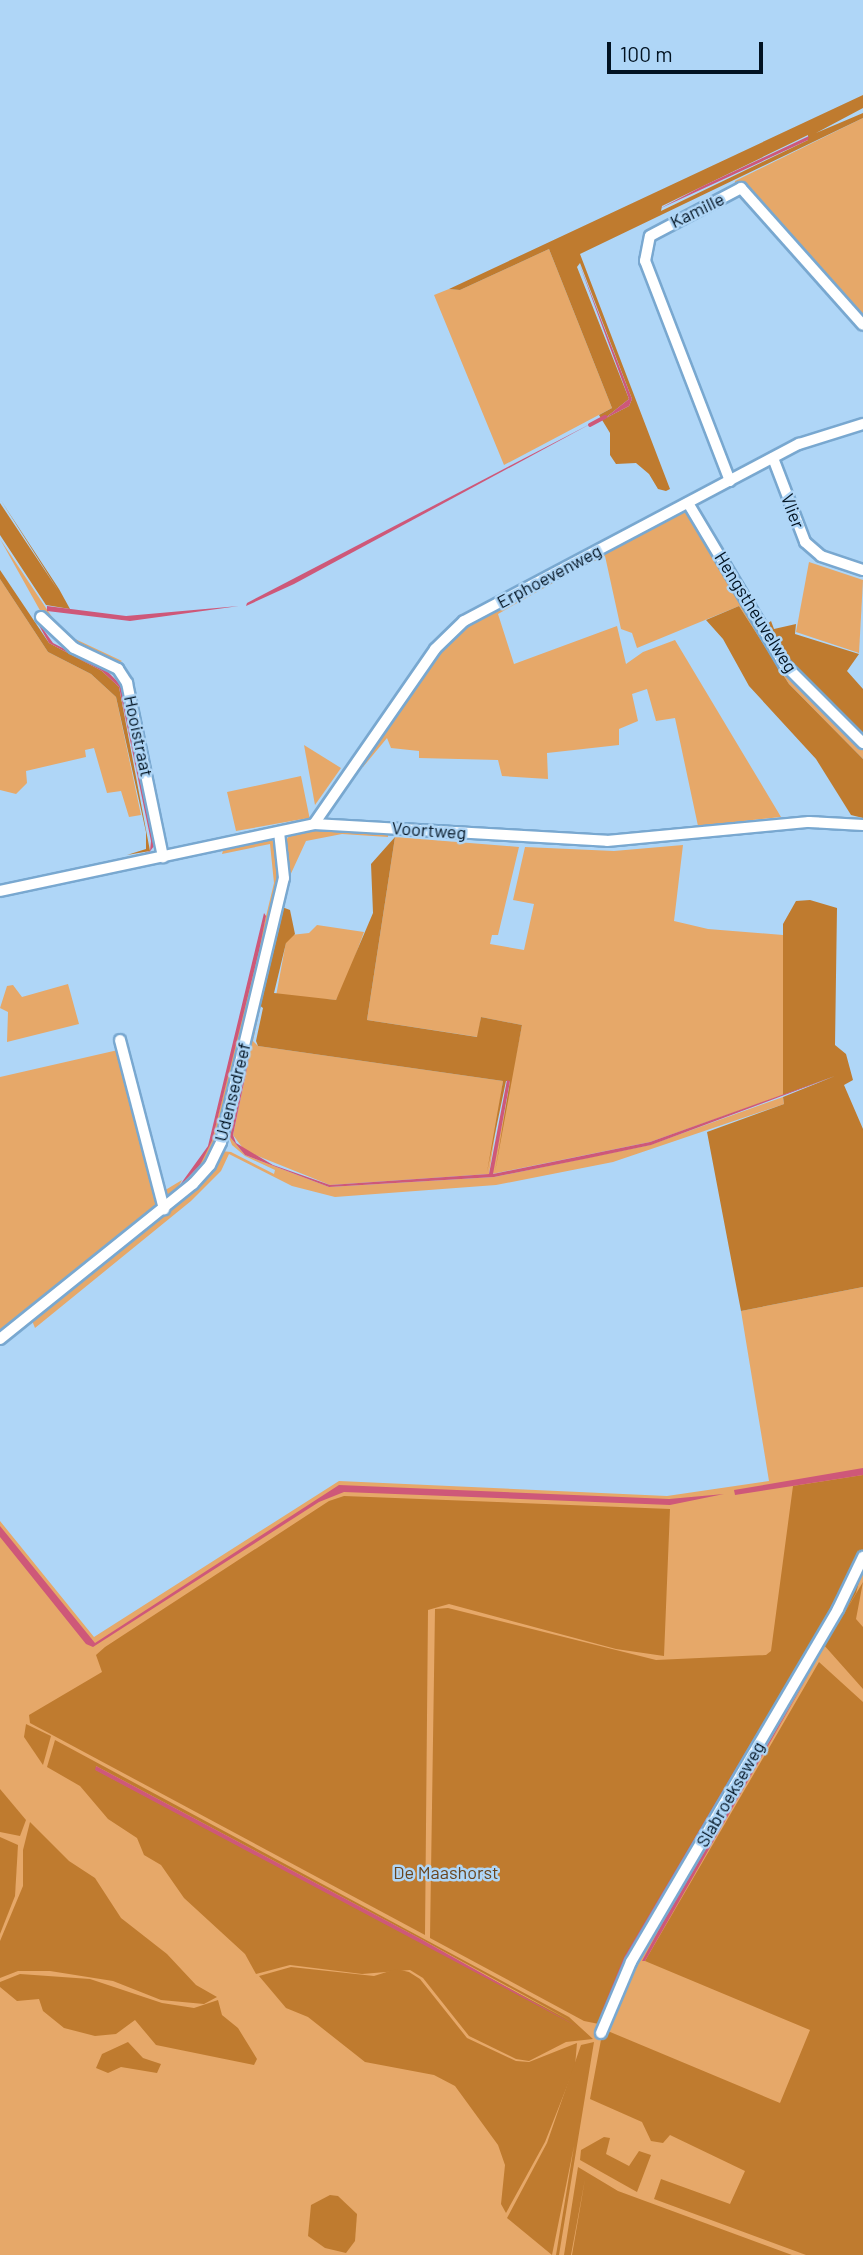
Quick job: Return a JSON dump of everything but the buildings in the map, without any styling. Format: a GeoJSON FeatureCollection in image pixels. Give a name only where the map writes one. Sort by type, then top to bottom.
{"type":"FeatureCollection","features":[{"type":"Feature","properties":{"kind":"street","name":"Kamille"},"geometry":{"type":"LineString","coordinates":[[730,481],[645,261],[650,236],[741,188],[863,324]]}},
{"type":"Feature","properties":{"kind":"street","name":"Erphoevenweg"},"geometry":{"type":"LineString","coordinates":[[314,824],[447,634],[773,458],[817,436],[863,424]]}},
{"type":"Feature","properties":{"kind":"street","name":"Vlier"},"geometry":{"type":"LineString","coordinates":[[773,458],[806,542],[821,556],[863,570]]}},
{"type":"Feature","properties":{"kind":"street","name":"Hengstheuvelweg"},"geometry":{"type":"LineString","coordinates":[[688,503],[784,664],[863,743]]}},
{"type":"Feature","properties":{"kind":"street","name":"Hooistraat"},"geometry":{"type":"LineString","coordinates":[[41,617],[75,648],[118,669],[127,683],[163,858]]}},
{"type":"Feature","properties":{"kind":"street","name":"Voortweg"},"geometry":{"type":"LineString","coordinates":[[0,891],[314,824],[596,841],[809,821],[863,825]]}},
{"type":"Feature","properties":{"kind":"street","name":"Udensedreef"},"geometry":{"type":"LineString","coordinates":[[0,1339],[164,1209],[202,1175],[221,1142],[284,878],[279,832]]}},
{"type":"Feature","properties":{"kind":"street"},"geometry":{"type":"LineString","coordinates":[[120,1040],[164,1209]]}},
{"type":"Feature","properties":{"kind":"street","name":"Slabroekseweg"},"geometry":{"type":"LineString","coordinates":[[601,2033],[631,1962],[838,1609],[863,1557]]}},
{"type":"Feature","properties":{"kind":"green space"},"geometry":{"type":"Polygon","coordinates":[[[863,95],[863,108],[816,133],[863,113],[863,118],[580,254],[670,489],[666,491],[658,489],[649,474],[636,463],[616,464],[610,455],[610,433],[599,415],[612,408],[549,249],[460,290],[449,289],[863,95]],[[808,135],[662,206],[661,211],[808,140],[808,135]],[[580,263],[577,267],[629,399],[604,419],[629,406],[632,399],[580,263]]]}},
{"type":"Feature","properties":{"kind":"green space"},"geometry":{"type":"Polygon","coordinates":[[[863,118],[863,327],[734,192],[735,181],[863,118]]]}},
{"type":"Feature","properties":{"kind":"green space"},"geometry":{"type":"Polygon","coordinates":[[[549,249],[612,408],[504,465],[434,295],[449,289],[460,290],[549,249]]]}},
{"type":"Feature","properties":{"kind":"green space"},"geometry":{"type":"Polygon","coordinates":[[[0,499],[59,589],[70,609],[46,605],[0,535],[0,503],[58,590],[0,499]]]}},
{"type":"Feature","properties":{"kind":"green space"},"geometry":{"type":"Polygon","coordinates":[[[682,510],[688,511],[754,616],[863,748],[863,759],[789,684],[739,606],[637,648],[632,633],[621,629],[605,556],[567,574],[682,510]]]}},
{"type":"Feature","properties":{"kind":"green space"},"geometry":{"type":"Polygon","coordinates":[[[0,539],[56,623],[73,638],[122,661],[116,665],[77,646],[42,614],[0,539]]]}},
{"type":"Feature","properties":{"kind":"green space"},"geometry":{"type":"Polygon","coordinates":[[[809,562],[863,580],[859,653],[796,632],[809,562]]]}},
{"type":"Feature","properties":{"kind":"green space"},"geometry":{"type":"Polygon","coordinates":[[[0,570],[49,643],[102,671],[119,687],[150,851],[127,855],[146,849],[146,832],[116,697],[91,674],[48,652],[0,579],[0,570]]]}},
{"type":"Feature","properties":{"kind":"green space"},"geometry":{"type":"Polygon","coordinates":[[[0,579],[48,652],[91,674],[116,697],[141,815],[129,817],[121,791],[107,793],[94,748],[85,750],[86,757],[26,771],[27,783],[16,794],[0,790],[0,579]]]}},
{"type":"Feature","properties":{"kind":"green space"},"geometry":{"type":"Polygon","coordinates":[[[550,579],[553,583],[498,614],[514,664],[617,626],[626,664],[643,652],[675,640],[781,817],[698,826],[675,718],[656,721],[647,689],[632,694],[638,721],[619,729],[619,745],[547,753],[548,779],[502,776],[498,760],[419,758],[419,751],[391,748],[387,738],[363,767],[360,765],[435,655],[458,628],[550,579]]]}},
{"type":"Feature","properties":{"kind":"green space"},"geometry":{"type":"Polygon","coordinates":[[[739,606],[789,684],[863,759],[863,818],[851,815],[816,759],[749,686],[723,639],[706,620],[739,606]]]}},
{"type":"Feature","properties":{"kind":"green space"},"geometry":{"type":"Polygon","coordinates":[[[771,621],[774,629],[796,624],[795,634],[859,654],[847,671],[863,689],[863,736],[788,662],[766,625],[771,621]]]}},
{"type":"Feature","properties":{"kind":"green space"},"geometry":{"type":"Polygon","coordinates":[[[304,745],[341,768],[315,805],[304,745]]]}},
{"type":"Feature","properties":{"kind":"green space"},"geometry":{"type":"Polygon","coordinates":[[[301,776],[310,820],[222,837],[308,818],[236,831],[227,792],[301,776]]]}},
{"type":"Feature","properties":{"kind":"green space"},"geometry":{"type":"Polygon","coordinates":[[[317,829],[388,833],[388,837],[342,834],[306,841],[288,880],[253,1041],[258,1046],[503,1081],[489,1174],[330,1185],[245,1151],[233,1135],[250,1054],[230,1137],[245,1155],[329,1187],[494,1177],[650,1145],[783,1097],[784,1104],[613,1162],[496,1185],[335,1197],[292,1186],[229,1154],[221,1171],[191,1201],[35,1328],[31,1318],[185,1195],[221,1151],[231,1152],[274,1174],[275,1170],[245,1156],[232,1145],[227,1132],[281,905],[285,841],[292,833],[317,829]]]}},
{"type":"Feature","properties":{"kind":"green space"},"geometry":{"type":"Polygon","coordinates":[[[395,837],[519,847],[498,935],[492,935],[490,944],[524,950],[534,904],[513,900],[525,847],[614,851],[683,845],[674,921],[708,929],[783,935],[783,1095],[650,1142],[492,1174],[522,1025],[481,1017],[478,1037],[367,1020],[395,837]]]}},
{"type":"Feature","properties":{"kind":"green space"},"geometry":{"type":"Polygon","coordinates":[[[395,837],[367,1020],[477,1037],[481,1017],[522,1025],[495,1172],[510,1081],[506,1081],[487,1172],[503,1081],[258,1046],[256,1041],[263,1008],[259,1005],[282,907],[290,910],[295,934],[286,943],[274,993],[336,1000],[373,913],[371,864],[395,837]]]}},
{"type":"Feature","properties":{"kind":"green space"},"geometry":{"type":"Polygon","coordinates":[[[270,839],[275,843],[280,883],[221,1132],[208,1163],[171,1200],[165,1199],[162,1192],[182,1180],[178,1188],[195,1171],[212,1141],[274,883],[270,844],[222,854],[224,847],[270,839]]]}},
{"type":"Feature","properties":{"kind":"green space"},"geometry":{"type":"Polygon","coordinates":[[[810,900],[837,908],[835,1045],[846,1054],[853,1080],[844,1085],[863,1129],[863,1287],[741,1311],[707,1132],[784,1104],[783,1097],[835,1076],[783,1095],[783,924],[796,901],[810,900]]]}},
{"type":"Feature","properties":{"kind":"green space"},"geometry":{"type":"Polygon","coordinates":[[[317,925],[364,932],[345,984],[336,1000],[276,996],[286,942],[291,935],[309,933],[317,925]]]}},
{"type":"Feature","properties":{"kind":"green space"},"geometry":{"type":"Polygon","coordinates":[[[68,984],[79,1024],[7,1042],[8,1012],[0,1008],[7,986],[13,985],[22,997],[68,984]]]}},
{"type":"Feature","properties":{"kind":"green space"},"geometry":{"type":"Polygon","coordinates":[[[118,1050],[159,1210],[0,1336],[0,1077],[118,1050]]]}},
{"type":"Feature","properties":{"kind":"green space","name":"De Maashorst"},"geometry":{"type":"Polygon","coordinates":[[[863,1287],[863,2255],[0,2255],[0,1521],[94,1637],[339,1481],[667,1496],[769,1481],[741,1311],[863,1287]]]}},
{"type":"Feature","properties":{"kind":"green space"},"geometry":{"type":"Polygon","coordinates":[[[863,1475],[863,1549],[839,1602],[599,2024],[584,2021],[430,1938],[435,1609],[448,1608],[656,1660],[766,1655],[771,1651],[793,1486],[863,1475]]]}},
{"type":"Feature","properties":{"kind":"green space"},"geometry":{"type":"Polygon","coordinates":[[[344,1496],[670,1509],[664,1656],[616,1649],[449,1604],[428,1610],[425,1935],[30,1723],[29,1715],[102,1672],[96,1655],[105,1647],[329,1501],[344,1496]]]}},
{"type":"Feature","properties":{"kind":"green space"},"geometry":{"type":"Polygon","coordinates":[[[863,1567],[856,1593],[827,1642],[863,1582],[856,1619],[863,1627],[863,1689],[823,1644],[863,1567]]]}},
{"type":"Feature","properties":{"kind":"green space"},"geometry":{"type":"Polygon","coordinates":[[[819,1662],[863,1702],[863,2255],[806,2255],[654,2199],[661,2179],[730,2204],[745,2171],[670,2135],[663,2143],[651,2141],[642,2122],[590,2099],[603,2029],[780,2103],[810,2030],[645,1961],[819,1662]]]}},
{"type":"Feature","properties":{"kind":"green space"},"geometry":{"type":"Polygon","coordinates":[[[26,1724],[51,1736],[43,1765],[24,1737],[26,1724]]]}},
{"type":"Feature","properties":{"kind":"green space"},"geometry":{"type":"Polygon","coordinates":[[[55,1740],[569,2017],[593,2039],[566,2042],[529,2061],[516,2059],[469,2036],[423,1978],[410,1970],[362,1974],[290,1965],[256,1974],[245,1954],[184,1898],[161,1865],[144,1855],[137,1838],[108,1819],[80,1786],[47,1767],[55,1740]],[[96,1766],[96,1770],[571,2021],[96,1766]]]}},
{"type":"Feature","properties":{"kind":"green space"},"geometry":{"type":"Polygon","coordinates":[[[0,1789],[26,1820],[20,1836],[0,1832],[0,1789]]]}},
{"type":"Feature","properties":{"kind":"green space"},"geometry":{"type":"Polygon","coordinates":[[[30,1822],[69,1861],[95,1878],[121,1918],[167,1954],[196,1985],[217,1997],[204,2004],[161,2000],[113,1981],[50,1971],[18,1971],[0,1978],[0,1941],[23,1886],[23,1850],[30,1822]]]}},
{"type":"Feature","properties":{"kind":"green space"},"geometry":{"type":"Polygon","coordinates":[[[0,1837],[18,1845],[15,1896],[0,1934],[0,1837]]]}},
{"type":"Feature","properties":{"kind":"green space"},"geometry":{"type":"Polygon","coordinates":[[[291,1967],[374,1976],[396,1969],[409,1972],[420,1979],[467,2038],[516,2061],[529,2062],[577,2043],[575,2066],[545,2142],[506,2213],[501,2204],[505,2165],[498,2145],[455,2086],[434,2075],[365,2062],[308,2017],[286,2008],[259,1976],[291,1967]]]}},
{"type":"Feature","properties":{"kind":"green space"},"geometry":{"type":"Polygon","coordinates":[[[20,1974],[90,1979],[162,2003],[194,2008],[218,2000],[222,2015],[238,2028],[257,2059],[254,2065],[156,2045],[135,2020],[116,2034],[95,2036],[64,2028],[43,2011],[39,1999],[17,2001],[0,1987],[0,1982],[20,1974]]]}},
{"type":"Feature","properties":{"kind":"green space"},"geometry":{"type":"Polygon","coordinates":[[[128,2042],[143,2058],[161,2064],[157,2073],[121,2067],[108,2073],[96,2068],[102,2054],[128,2042]]]}},
{"type":"Feature","properties":{"kind":"green space"},"geometry":{"type":"Polygon","coordinates":[[[594,2042],[559,2255],[556,2255],[574,2146],[552,2255],[507,2218],[547,2143],[581,2045],[594,2042]]]}},
{"type":"Feature","properties":{"kind":"green space"},"geometry":{"type":"Polygon","coordinates":[[[604,2137],[610,2138],[606,2154],[629,2166],[639,2151],[651,2155],[637,2192],[580,2160],[581,2150],[604,2137]]]}},
{"type":"Feature","properties":{"kind":"green space"},"geometry":{"type":"Polygon","coordinates":[[[578,2167],[618,2191],[792,2255],[572,2255],[585,2179],[571,2255],[564,2255],[578,2167]]]}},
{"type":"Feature","properties":{"kind":"green space"},"geometry":{"type":"Polygon","coordinates":[[[330,2195],[338,2196],[357,2214],[355,2241],[346,2253],[325,2248],[308,2236],[311,2205],[330,2195]]]}},
{"type":"Feature","properties":{"kind":"shaded area"},"geometry":{"type":"Polygon","coordinates":[[[809,136],[808,140],[659,209],[701,187],[809,136]]]}},
{"type":"Feature","properties":{"kind":"shaded area"},"geometry":{"type":"Polygon","coordinates":[[[579,263],[632,399],[629,406],[604,419],[629,399],[579,263]]]}},
{"type":"Feature","properties":{"kind":"shaded area"},"geometry":{"type":"Polygon","coordinates":[[[594,422],[294,584],[246,606],[247,603],[594,422]]]}},
{"type":"Feature","properties":{"kind":"shaded area"},"geometry":{"type":"Polygon","coordinates":[[[47,606],[126,616],[239,606],[130,621],[47,611],[47,606]]]}},
{"type":"Feature","properties":{"kind":"shaded area"},"geometry":{"type":"Polygon","coordinates":[[[33,615],[53,643],[107,671],[121,685],[153,838],[154,846],[148,854],[131,858],[150,851],[151,841],[119,687],[102,671],[49,643],[33,615]]]}},
{"type":"Feature","properties":{"kind":"shaded area"},"geometry":{"type":"Polygon","coordinates":[[[264,913],[266,916],[259,951],[212,1141],[200,1165],[177,1189],[208,1146],[264,913]]]}},
{"type":"Feature","properties":{"kind":"shaded area"},"geometry":{"type":"Polygon","coordinates":[[[250,1054],[233,1135],[236,1143],[273,1165],[330,1185],[489,1174],[507,1080],[510,1081],[493,1174],[650,1142],[835,1076],[651,1145],[494,1177],[329,1187],[245,1155],[230,1137],[250,1054]]]}},
{"type":"Feature","properties":{"kind":"shaded area"},"geometry":{"type":"Polygon","coordinates":[[[863,1468],[863,1475],[735,1495],[734,1490],[863,1468]]]}},
{"type":"Feature","properties":{"kind":"shaded area"},"geometry":{"type":"Polygon","coordinates":[[[339,1485],[669,1499],[724,1494],[670,1505],[344,1492],[319,1502],[93,1647],[86,1644],[0,1537],[0,1526],[95,1643],[339,1485]]]}},
{"type":"Feature","properties":{"kind":"shaded area"},"geometry":{"type":"Polygon","coordinates":[[[800,1660],[626,1958],[598,2020],[624,1957],[800,1660]]]}},
{"type":"Feature","properties":{"kind":"shaded area"},"geometry":{"type":"Polygon","coordinates":[[[812,1669],[645,1961],[642,1961],[663,1922],[812,1669]]]}},
{"type":"Feature","properties":{"kind":"shaded area"},"geometry":{"type":"Polygon","coordinates":[[[96,1766],[419,1938],[578,2027],[95,1770],[96,1766]]]}},
{"type":"Feature","properties":{"kind":"waterway"},"geometry":{"type":"LineString","coordinates":[[590,425],[605,417]]}}]}
